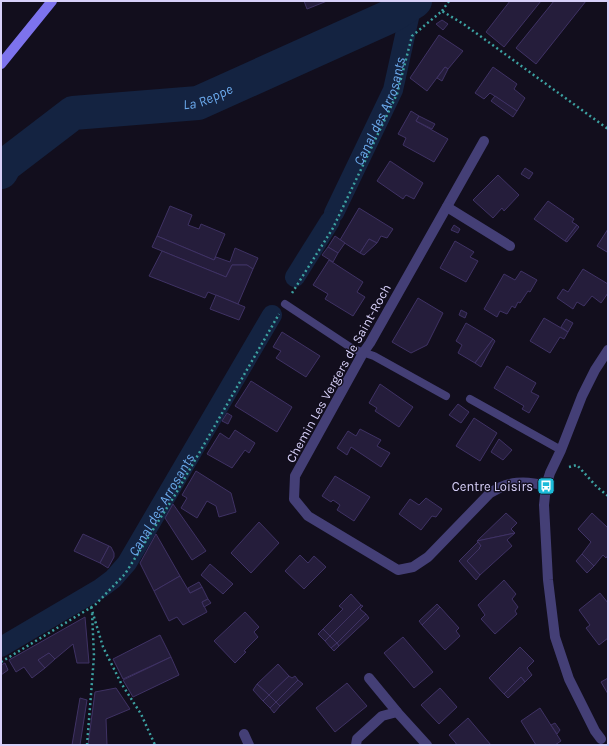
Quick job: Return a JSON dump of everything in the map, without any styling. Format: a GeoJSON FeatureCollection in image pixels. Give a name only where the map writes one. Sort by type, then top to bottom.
{"type":"FeatureCollection","features":[{"type":"Feature","properties":{"kind":"main road"},"geometry":{"type":"LineString","coordinates":[[1,64],[52,1]]}},
{"type":"Feature","properties":{"kind":"street","name":"Chemin Les Vergers de Saint-Roch"},"geometry":{"type":"LineString","coordinates":[[484,140],[295,476],[294,500],[308,516],[398,570],[413,567],[428,556],[490,493],[500,486],[514,483],[533,482],[546,486]]}},
{"type":"Feature","properties":{"kind":"street"},"geometry":{"type":"LineString","coordinates":[[447,207],[510,246]]}},
{"type":"Feature","properties":{"kind":"street"},"geometry":{"type":"LineString","coordinates":[[601,741],[569,679],[555,637],[548,580],[544,505],[546,486],[550,473],[561,450],[582,396],[595,370],[608,350]]}},
{"type":"Feature","properties":{"kind":"street"},"geometry":{"type":"LineString","coordinates":[[369,678],[427,745]]}},
{"type":"Feature","properties":{"kind":"street"},"geometry":{"type":"LineString","coordinates":[[356,745],[356,739],[382,716],[397,712]]}},
{"type":"Feature","properties":{"kind":"street"},"geometry":{"type":"LineString","coordinates":[[244,734],[249,745]]}},
{"type":"Feature","properties":{"kind":"lane"},"geometry":{"type":"LineString","coordinates":[[285,304],[353,350],[374,356],[446,396]]}},
{"type":"Feature","properties":{"kind":"lane"},"geometry":{"type":"LineString","coordinates":[[470,399],[561,450]]}},
{"type":"Feature","properties":{"kind":"path"},"geometry":{"type":"LineString","coordinates":[[1,662],[91,608],[125,574],[175,495],[285,304],[333,228],[397,94],[412,36],[442,11],[450,1]]}},
{"type":"Feature","properties":{"kind":"path"},"geometry":{"type":"LineString","coordinates":[[442,11],[465,25],[608,129]]}},
{"type":"Feature","properties":{"kind":"path"},"geometry":{"type":"LineString","coordinates":[[556,461],[568,467],[577,465],[597,487],[608,496]]}},
{"type":"Feature","properties":{"kind":"path"},"geometry":{"type":"LineString","coordinates":[[87,745],[94,656],[91,608]]}},
{"type":"Feature","properties":{"kind":"path"},"geometry":{"type":"LineString","coordinates":[[91,608],[104,647],[121,683],[141,714],[155,745]]}},
{"type":"Feature","properties":{"kind":"building"},"geometry":{"type":"Polygon","coordinates":[[[304,1],[327,1],[307,9],[304,1]]]}},
{"type":"Feature","properties":{"kind":"building"},"geometry":{"type":"Polygon","coordinates":[[[510,1],[541,1],[504,47],[486,32],[510,1]]]}},
{"type":"Feature","properties":{"kind":"building"},"geometry":{"type":"Polygon","coordinates":[[[554,1],[586,1],[536,64],[516,48],[554,1]]]}},
{"type":"Feature","properties":{"kind":"building"},"geometry":{"type":"Polygon","coordinates":[[[442,20],[448,24],[443,30],[436,24],[442,20]]]}},
{"type":"Feature","properties":{"kind":"building"},"geometry":{"type":"Polygon","coordinates":[[[439,35],[463,51],[448,69],[445,67],[427,91],[410,78],[439,35]]]}},
{"type":"Feature","properties":{"kind":"building"},"geometry":{"type":"Polygon","coordinates":[[[445,67],[448,69],[442,81],[437,78],[445,67]]]}},
{"type":"Feature","properties":{"kind":"building"},"geometry":{"type":"Polygon","coordinates":[[[493,67],[517,84],[514,89],[525,98],[517,111],[490,93],[484,99],[475,93],[493,67]]]}},
{"type":"Feature","properties":{"kind":"building"},"geometry":{"type":"Polygon","coordinates":[[[495,96],[517,111],[513,117],[491,101],[495,96]]]}},
{"type":"Feature","properties":{"kind":"building"},"geometry":{"type":"Polygon","coordinates":[[[411,111],[419,116],[416,121],[448,139],[434,162],[403,145],[406,138],[398,134],[411,111]]]}},
{"type":"Feature","properties":{"kind":"building"},"geometry":{"type":"Polygon","coordinates":[[[419,116],[435,124],[432,129],[416,121],[419,116]]]}},
{"type":"Feature","properties":{"kind":"building"},"geometry":{"type":"Polygon","coordinates":[[[390,161],[423,183],[414,199],[406,195],[403,199],[377,181],[390,161]]]}},
{"type":"Feature","properties":{"kind":"building"},"geometry":{"type":"Polygon","coordinates":[[[525,168],[533,173],[529,179],[521,174],[525,168]]]}},
{"type":"Feature","properties":{"kind":"building"},"geometry":{"type":"Polygon","coordinates":[[[498,175],[519,195],[504,211],[502,208],[493,218],[473,200],[498,175]]]}},
{"type":"Feature","properties":{"kind":"building"},"geometry":{"type":"Polygon","coordinates":[[[548,201],[574,219],[572,222],[577,225],[565,241],[534,219],[548,201]]]}},
{"type":"Feature","properties":{"kind":"building"},"geometry":{"type":"Polygon","coordinates":[[[170,206],[192,215],[188,225],[199,229],[201,224],[225,234],[214,260],[157,236],[170,206]]]}},
{"type":"Feature","properties":{"kind":"building"},"geometry":{"type":"Polygon","coordinates":[[[359,208],[393,229],[387,238],[381,236],[377,243],[369,239],[360,253],[340,240],[359,208]]]}},
{"type":"Feature","properties":{"kind":"building"},"geometry":{"type":"Polygon","coordinates":[[[454,225],[460,229],[458,233],[451,230],[454,225]]]}},
{"type":"Feature","properties":{"kind":"building"},"geometry":{"type":"Polygon","coordinates":[[[577,225],[579,227],[567,242],[565,241],[577,225]]]}},
{"type":"Feature","properties":{"kind":"building"},"geometry":{"type":"Polygon","coordinates":[[[608,229],[608,250],[607,252],[597,246],[608,229]]]}},
{"type":"Feature","properties":{"kind":"building"},"geometry":{"type":"Polygon","coordinates":[[[157,236],[214,260],[216,257],[230,262],[235,248],[258,258],[253,269],[247,265],[232,265],[226,277],[152,247],[157,236]]]}},
{"type":"Feature","properties":{"kind":"building"},"geometry":{"type":"Polygon","coordinates":[[[335,236],[345,243],[338,253],[328,247],[335,236]]]}},
{"type":"Feature","properties":{"kind":"building"},"geometry":{"type":"Polygon","coordinates":[[[369,239],[377,243],[364,255],[360,253],[369,239]]]}},
{"type":"Feature","properties":{"kind":"building"},"geometry":{"type":"Polygon","coordinates":[[[455,241],[474,252],[470,257],[478,261],[466,282],[440,268],[455,241]]]}},
{"type":"Feature","properties":{"kind":"building"},"geometry":{"type":"Polygon","coordinates":[[[328,247],[338,253],[333,262],[322,255],[328,247]]]}},
{"type":"Feature","properties":{"kind":"building"},"geometry":{"type":"Polygon","coordinates":[[[162,251],[226,277],[232,265],[247,265],[253,269],[238,304],[208,292],[205,298],[149,276],[162,251]]]}},
{"type":"Feature","properties":{"kind":"building"},"geometry":{"type":"Polygon","coordinates":[[[329,260],[363,282],[357,292],[365,297],[353,316],[325,299],[328,294],[313,285],[329,260]]]}},
{"type":"Feature","properties":{"kind":"building"},"geometry":{"type":"Polygon","coordinates":[[[583,269],[608,284],[608,293],[601,303],[592,296],[584,306],[577,302],[573,309],[557,298],[563,289],[568,292],[583,269]]]}},
{"type":"Feature","properties":{"kind":"building"},"geometry":{"type":"Polygon","coordinates":[[[521,271],[537,280],[530,292],[528,291],[520,303],[518,302],[515,308],[512,306],[507,314],[500,311],[497,317],[484,309],[504,274],[515,280],[521,271]]]}},
{"type":"Feature","properties":{"kind":"building"},"geometry":{"type":"Polygon","coordinates":[[[216,295],[245,307],[239,320],[210,309],[216,295]]]}},
{"type":"Feature","properties":{"kind":"building"},"geometry":{"type":"Polygon","coordinates":[[[418,298],[443,313],[427,345],[411,353],[392,342],[418,298]]]}},
{"type":"Feature","properties":{"kind":"building"},"geometry":{"type":"Polygon","coordinates":[[[461,310],[467,313],[465,318],[459,315],[461,310]]]}},
{"type":"Feature","properties":{"kind":"building"},"geometry":{"type":"Polygon","coordinates":[[[544,318],[568,332],[564,339],[560,337],[550,353],[530,341],[544,318]]]}},
{"type":"Feature","properties":{"kind":"building"},"geometry":{"type":"Polygon","coordinates":[[[566,319],[573,323],[568,332],[561,327],[566,319]]]}},
{"type":"Feature","properties":{"kind":"building"},"geometry":{"type":"Polygon","coordinates":[[[466,323],[493,339],[475,363],[458,353],[462,345],[456,341],[466,323]]]}},
{"type":"Feature","properties":{"kind":"building"},"geometry":{"type":"Polygon","coordinates":[[[282,332],[320,356],[306,377],[276,358],[281,351],[273,347],[282,332]]]}},
{"type":"Feature","properties":{"kind":"building"},"geometry":{"type":"Polygon","coordinates":[[[493,339],[495,341],[481,367],[475,363],[493,339]]]}},
{"type":"Feature","properties":{"kind":"building"},"geometry":{"type":"Polygon","coordinates":[[[507,366],[536,383],[531,392],[539,396],[529,413],[522,409],[524,406],[494,388],[507,366]]]}},
{"type":"Feature","properties":{"kind":"building"},"geometry":{"type":"Polygon","coordinates":[[[251,381],[292,407],[277,432],[235,406],[251,381]]]}},
{"type":"Feature","properties":{"kind":"building"},"geometry":{"type":"Polygon","coordinates":[[[380,384],[413,407],[399,427],[375,411],[377,408],[369,403],[380,384]]]}},
{"type":"Feature","properties":{"kind":"building"},"geometry":{"type":"Polygon","coordinates":[[[458,404],[469,412],[461,423],[449,415],[458,404]]]}},
{"type":"Feature","properties":{"kind":"building"},"geometry":{"type":"Polygon","coordinates":[[[227,413],[232,416],[228,424],[222,421],[227,413]]]}},
{"type":"Feature","properties":{"kind":"building"},"geometry":{"type":"Polygon","coordinates":[[[474,418],[497,433],[480,461],[456,446],[474,418]]]}},
{"type":"Feature","properties":{"kind":"building"},"geometry":{"type":"Polygon","coordinates":[[[360,429],[381,440],[377,446],[390,453],[381,467],[351,447],[347,455],[337,448],[348,431],[356,436],[360,429]]]}},
{"type":"Feature","properties":{"kind":"building"},"geometry":{"type":"Polygon","coordinates":[[[235,430],[255,443],[249,453],[245,450],[232,468],[207,454],[220,433],[229,439],[235,430]]]}},
{"type":"Feature","properties":{"kind":"building"},"geometry":{"type":"Polygon","coordinates":[[[499,439],[512,450],[503,460],[491,452],[499,439]]]}},
{"type":"Feature","properties":{"kind":"building"},"geometry":{"type":"Polygon","coordinates":[[[196,471],[231,493],[236,512],[219,517],[216,506],[207,501],[197,518],[181,508],[187,498],[182,495],[196,471]]]}},
{"type":"Feature","properties":{"kind":"building"},"geometry":{"type":"Polygon","coordinates":[[[335,476],[370,497],[354,521],[337,510],[340,505],[333,500],[331,502],[322,496],[335,476]]]}},
{"type":"Feature","properties":{"kind":"building"},"geometry":{"type":"Polygon","coordinates":[[[426,498],[442,509],[436,517],[432,516],[421,530],[399,514],[410,499],[419,505],[426,498]]]}},
{"type":"Feature","properties":{"kind":"building"},"geometry":{"type":"Polygon","coordinates":[[[173,504],[206,551],[192,560],[165,518],[173,504]]]}},
{"type":"Feature","properties":{"kind":"building"},"geometry":{"type":"Polygon","coordinates":[[[506,513],[517,523],[511,529],[515,533],[477,541],[506,513]]]}},
{"type":"Feature","properties":{"kind":"building"},"geometry":{"type":"Polygon","coordinates":[[[592,513],[608,528],[608,555],[606,558],[603,555],[594,566],[582,554],[591,542],[578,529],[592,513]]]}},
{"type":"Feature","properties":{"kind":"building"},"geometry":{"type":"Polygon","coordinates":[[[259,522],[279,543],[251,573],[231,553],[259,522]]]}},
{"type":"Feature","properties":{"kind":"building"},"geometry":{"type":"Polygon","coordinates":[[[515,533],[507,540],[512,546],[480,575],[467,561],[481,546],[477,541],[515,533]]]}},
{"type":"Feature","properties":{"kind":"building"},"geometry":{"type":"Polygon","coordinates":[[[83,534],[109,546],[100,563],[74,551],[83,534]]]}},
{"type":"Feature","properties":{"kind":"building"},"geometry":{"type":"Polygon","coordinates":[[[156,534],[180,576],[154,591],[140,563],[156,534]]]}},
{"type":"Feature","properties":{"kind":"building"},"geometry":{"type":"Polygon","coordinates":[[[478,542],[481,546],[480,548],[467,561],[480,575],[476,580],[459,561],[478,542]]]}},
{"type":"Feature","properties":{"kind":"building"},"geometry":{"type":"Polygon","coordinates":[[[109,546],[114,553],[114,557],[108,568],[100,563],[109,546]]]}},
{"type":"Feature","properties":{"kind":"building"},"geometry":{"type":"Polygon","coordinates":[[[582,554],[594,566],[587,573],[576,561],[582,554]]]}},
{"type":"Feature","properties":{"kind":"building"},"geometry":{"type":"Polygon","coordinates":[[[300,555],[308,563],[314,556],[326,567],[304,589],[285,571],[300,555]]]}},
{"type":"Feature","properties":{"kind":"building"},"geometry":{"type":"Polygon","coordinates":[[[210,564],[233,584],[223,594],[201,575],[210,564]]]}},
{"type":"Feature","properties":{"kind":"building"},"geometry":{"type":"Polygon","coordinates":[[[180,576],[190,593],[202,587],[208,599],[202,602],[207,612],[183,625],[177,617],[169,621],[154,591],[180,576]]]}},
{"type":"Feature","properties":{"kind":"building"},"geometry":{"type":"Polygon","coordinates":[[[504,580],[516,594],[512,599],[518,607],[515,611],[517,614],[495,634],[481,619],[485,615],[478,605],[504,580]]]}},
{"type":"Feature","properties":{"kind":"building"},"geometry":{"type":"Polygon","coordinates":[[[199,582],[202,587],[190,593],[188,588],[199,582]]]}},
{"type":"Feature","properties":{"kind":"building"},"geometry":{"type":"Polygon","coordinates":[[[600,593],[608,603],[608,638],[599,645],[586,628],[590,625],[579,610],[600,593]]]}},
{"type":"Feature","properties":{"kind":"building"},"geometry":{"type":"Polygon","coordinates":[[[351,594],[361,605],[330,636],[323,629],[343,609],[339,606],[351,594]]]}},
{"type":"Feature","properties":{"kind":"building"},"geometry":{"type":"Polygon","coordinates":[[[208,599],[211,603],[204,607],[202,602],[208,599]]]}},
{"type":"Feature","properties":{"kind":"building"},"geometry":{"type":"Polygon","coordinates":[[[437,604],[440,607],[422,625],[419,621],[437,604]]]}},
{"type":"Feature","properties":{"kind":"building"},"geometry":{"type":"Polygon","coordinates":[[[361,605],[363,606],[360,609],[366,614],[337,643],[330,636],[361,605]]]}},
{"type":"Feature","properties":{"kind":"building"},"geometry":{"type":"Polygon","coordinates":[[[440,607],[459,628],[456,631],[460,636],[445,650],[422,625],[440,607]]]}},
{"type":"Feature","properties":{"kind":"building"},"geometry":{"type":"Polygon","coordinates":[[[245,612],[259,627],[254,632],[258,637],[244,651],[246,652],[235,663],[214,641],[245,612]]]}},
{"type":"Feature","properties":{"kind":"building"},"geometry":{"type":"Polygon","coordinates":[[[366,614],[369,618],[339,646],[337,643],[366,614]]]}},
{"type":"Feature","properties":{"kind":"building"},"geometry":{"type":"Polygon","coordinates":[[[85,617],[89,663],[77,663],[73,644],[55,659],[49,653],[38,660],[45,668],[32,678],[24,667],[16,672],[9,660],[85,617]]]}},
{"type":"Feature","properties":{"kind":"building"},"geometry":{"type":"Polygon","coordinates":[[[323,629],[330,636],[325,641],[318,634],[323,629]]]}},
{"type":"Feature","properties":{"kind":"building"},"geometry":{"type":"Polygon","coordinates":[[[160,635],[171,657],[123,679],[113,659],[160,635]]]}},
{"type":"Feature","properties":{"kind":"building"},"geometry":{"type":"Polygon","coordinates":[[[330,636],[337,643],[331,648],[325,641],[330,636]]]}},
{"type":"Feature","properties":{"kind":"building"},"geometry":{"type":"Polygon","coordinates":[[[403,637],[433,672],[414,688],[384,653],[403,637]]]}},
{"type":"Feature","properties":{"kind":"building"},"geometry":{"type":"Polygon","coordinates":[[[337,643],[339,646],[334,651],[331,648],[337,643]]]}},
{"type":"Feature","properties":{"kind":"building"},"geometry":{"type":"Polygon","coordinates":[[[520,647],[534,661],[527,668],[532,675],[525,682],[521,677],[504,694],[489,678],[520,647]]]}},
{"type":"Feature","properties":{"kind":"building"},"geometry":{"type":"Polygon","coordinates":[[[49,653],[55,659],[45,668],[38,660],[49,653]]]}},
{"type":"Feature","properties":{"kind":"building"},"geometry":{"type":"Polygon","coordinates":[[[171,657],[179,675],[133,697],[123,680],[171,657]]]}},
{"type":"Feature","properties":{"kind":"building"},"geometry":{"type":"Polygon","coordinates":[[[5,663],[8,670],[1,675],[1,665],[5,663]]]}},
{"type":"Feature","properties":{"kind":"building"},"geometry":{"type":"Polygon","coordinates":[[[278,664],[289,676],[269,695],[257,684],[278,664]]]}},
{"type":"Feature","properties":{"kind":"building"},"geometry":{"type":"Polygon","coordinates":[[[289,676],[292,678],[295,676],[298,680],[276,702],[269,695],[289,676]]]}},
{"type":"Feature","properties":{"kind":"building"},"geometry":{"type":"Polygon","coordinates":[[[521,677],[525,682],[508,698],[504,694],[521,677]]]}},
{"type":"Feature","properties":{"kind":"building"},"geometry":{"type":"Polygon","coordinates":[[[608,678],[608,694],[601,682],[608,678]]]}},
{"type":"Feature","properties":{"kind":"building"},"geometry":{"type":"Polygon","coordinates":[[[298,680],[303,684],[280,706],[276,702],[298,680]]]}},
{"type":"Feature","properties":{"kind":"building"},"geometry":{"type":"Polygon","coordinates":[[[347,683],[367,706],[335,732],[316,708],[347,683]]]}},
{"type":"Feature","properties":{"kind":"building"},"geometry":{"type":"Polygon","coordinates":[[[257,684],[269,695],[263,701],[253,690],[257,684]]]}},
{"type":"Feature","properties":{"kind":"building"},"geometry":{"type":"Polygon","coordinates":[[[116,688],[130,709],[106,719],[107,745],[88,745],[95,692],[116,688]]]}},
{"type":"Feature","properties":{"kind":"building"},"geometry":{"type":"Polygon","coordinates":[[[440,688],[457,707],[439,724],[421,705],[440,688]]]}},
{"type":"Feature","properties":{"kind":"building"},"geometry":{"type":"Polygon","coordinates":[[[269,695],[276,702],[270,708],[263,701],[269,695]]]}},
{"type":"Feature","properties":{"kind":"building"},"geometry":{"type":"Polygon","coordinates":[[[80,698],[87,700],[80,745],[72,745],[80,698]]]}},
{"type":"Feature","properties":{"kind":"building"},"geometry":{"type":"Polygon","coordinates":[[[276,702],[280,706],[274,713],[270,708],[276,702]]]}},
{"type":"Feature","properties":{"kind":"building"},"geometry":{"type":"Polygon","coordinates":[[[540,708],[561,741],[555,745],[536,745],[521,721],[540,708]]]}},
{"type":"Feature","properties":{"kind":"building"},"geometry":{"type":"Polygon","coordinates":[[[468,718],[491,745],[457,745],[449,735],[468,718]]]}},
{"type":"Feature","properties":{"kind":"building"},"geometry":{"type":"Polygon","coordinates":[[[555,723],[560,730],[557,734],[551,725],[555,723]]]}},
{"type":"Feature","properties":{"kind":"waterway","name":"La Reppe"},"geometry":{"type":"LineString","coordinates":[[1,172],[5,165],[73,113],[198,103],[391,16],[415,1]]}},
{"type":"Feature","properties":{"kind":"waterway","name":"Canal des Arrosants"},"geometry":{"type":"LineString","coordinates":[[334,213],[393,90],[412,4]]}},
{"type":"Feature","properties":{"kind":"waterway","name":"Canal des Arrosants"},"geometry":{"type":"LineString","coordinates":[[295,277],[330,221]]}},
{"type":"Feature","properties":{"kind":"waterway","name":"Canal des Arrosants"},"geometry":{"type":"LineString","coordinates":[[1,647],[101,588],[113,579],[127,563],[272,315]]}},
{"type":"Feature","properties":{"kind":"place","name":"Centre Loisirs"},"geometry":{"type":"Point","coordinates":[546,486]}}]}
